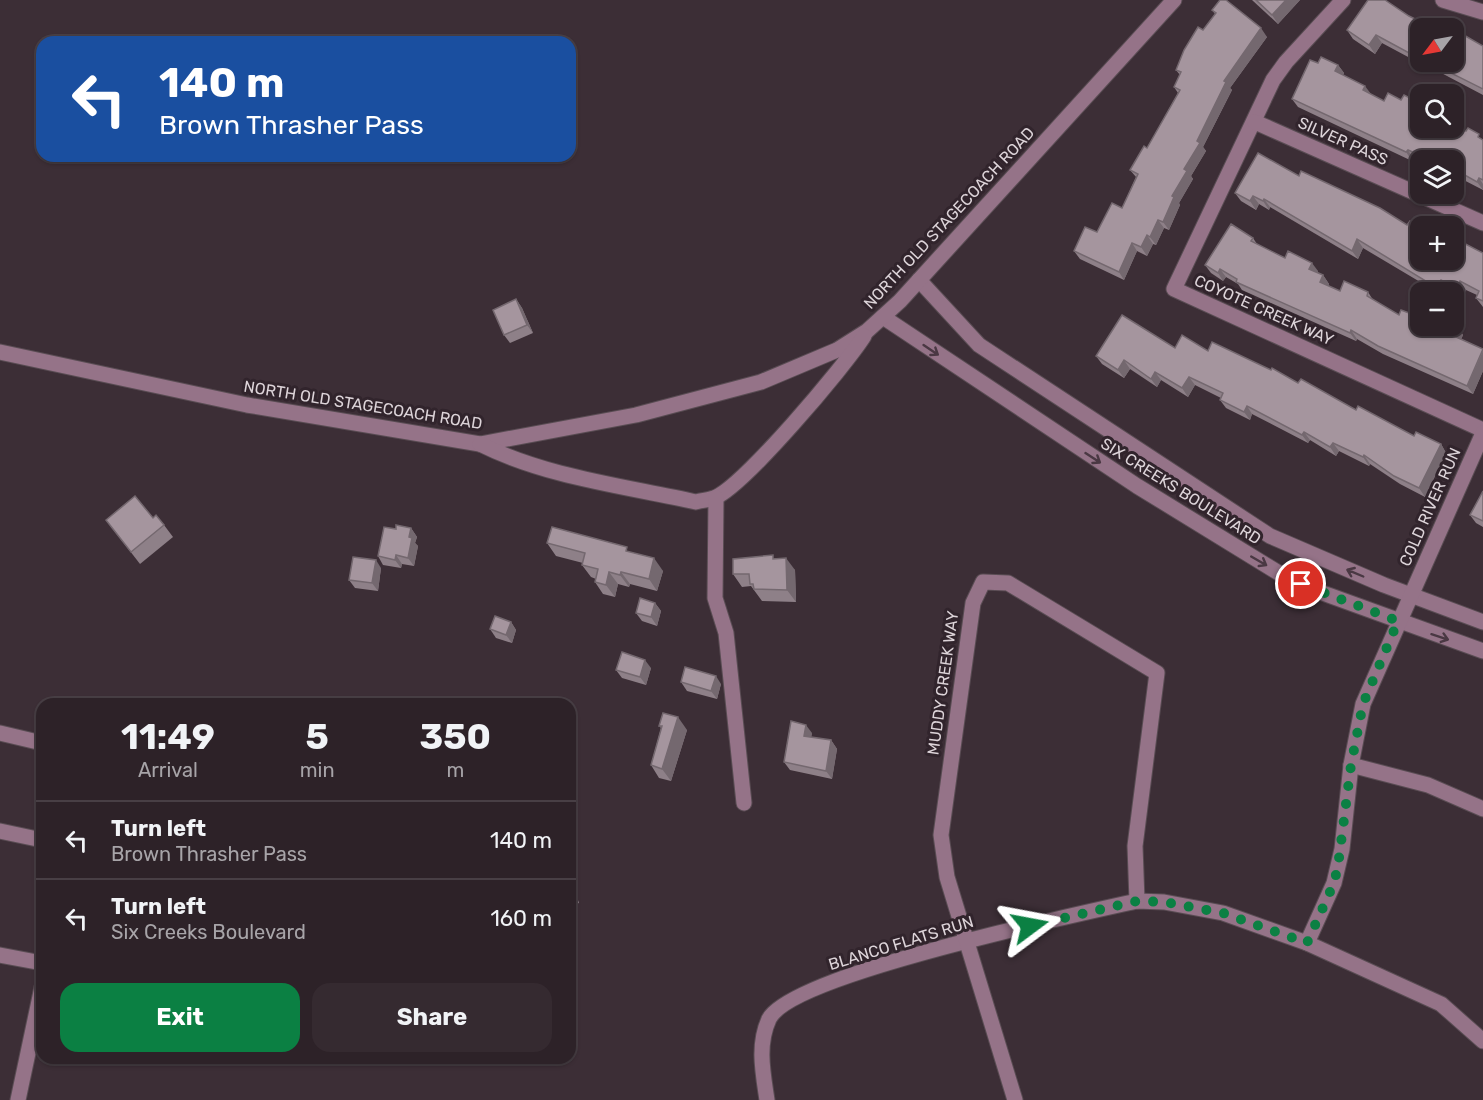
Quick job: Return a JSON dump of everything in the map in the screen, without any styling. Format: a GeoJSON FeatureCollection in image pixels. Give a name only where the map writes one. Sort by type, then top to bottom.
{"type":"FeatureCollection","features":[{"type":"Feature","properties":{"kind":"street","name":"NORTH OLD STAGECOACH ROAD"},"geometry":{"type":"LineString","coordinates":[[0,352],[247,405],[480,444],[636,416],[717,396],[761,382],[826,354],[867,331],[919,280],[1174,0]]}},
{"type":"Feature","properties":{"kind":"street","name":"COYOTE CREEK WAY"},"geometry":{"type":"LineString","coordinates":[[1343,0],[1286,62],[1273,81],[1174,289],[1483,431]]}},
{"type":"Feature","properties":{"kind":"street"},"geometry":{"type":"LineString","coordinates":[[1443,0],[1483,12]]}},
{"type":"Feature","properties":{"kind":"street","name":"SILVER PASS"},"geometry":{"type":"LineString","coordinates":[[1255,122],[1483,223]]}},
{"type":"Feature","properties":{"kind":"street","name":"SIX CREEKS BOULEVARD"},"geometry":{"type":"LineString","coordinates":[[919,280],[980,345],[1151,460],[1270,536],[1409,596],[1483,622]]}},
{"type":"Feature","properties":{"kind":"street","name":"SIX CREEKS BOULEVARD"},"geometry":{"type":"LineString","coordinates":[[883,317],[1137,486],[1258,561],[1320,592],[1483,651]]}},
{"type":"Feature","properties":{"kind":"street"},"geometry":{"type":"LineString","coordinates":[[480,444],[510,459],[579,477],[696,502],[716,498],[779,438],[849,360],[867,331]]}},
{"type":"Feature","properties":{"kind":"street","name":"COLD RIVER RUN"},"geometry":{"type":"LineString","coordinates":[[1307,943],[1334,883],[1342,849],[1351,765],[1363,704],[1483,431]]}},
{"type":"Feature","properties":{"kind":"street"},"geometry":{"type":"LineString","coordinates":[[716,498],[715,598],[726,633],[744,802]]}},
{"type":"Feature","properties":{"kind":"street","name":"MUDDY CREEK WAY"},"geometry":{"type":"LineString","coordinates":[[1015,1100],[947,877],[941,835],[973,603],[983,582],[1008,583],[1157,673],[1135,846],[1137,901]]}},
{"type":"Feature","properties":{"kind":"street"},"geometry":{"type":"LineString","coordinates":[[0,733],[36,742]]}},
{"type":"Feature","properties":{"kind":"street"},"geometry":{"type":"LineString","coordinates":[[1351,765],[1428,784],[1483,808]]}},
{"type":"Feature","properties":{"kind":"street"},"geometry":{"type":"LineString","coordinates":[[0,831],[36,839]]}},
{"type":"Feature","properties":{"kind":"street","name":"BLANCO FLATS RUN"},"geometry":{"type":"LineString","coordinates":[[767,1100],[760,1053],[770,1017],[820,986],[965,941],[1137,901],[1164,902],[1223,913],[1307,943],[1441,1004],[1483,1041]]}},
{"type":"Feature","properties":{"kind":"street"},"geometry":{"type":"LineString","coordinates":[[0,955],[36,962]]}},
{"type":"Feature","properties":{"kind":"street"},"geometry":{"type":"LineString","coordinates":[[18,1100],[36,1015]]}},
{"type":"Feature","properties":{"kind":"building"},"geometry":{"type":"Polygon","coordinates":[[[1220,0],[1226,0],[1261,28],[1224,81],[1226,82],[1197,141],[1200,143],[1184,169],[1187,171],[1172,196],[1174,197],[1163,222],[1158,220],[1150,237],[1147,235],[1141,247],[1132,243],[1119,272],[1074,251],[1085,227],[1097,232],[1112,203],[1122,208],[1138,174],[1130,170],[1144,146],[1147,148],[1180,90],[1174,87],[1181,72],[1176,70],[1184,50],[1198,27],[1203,30],[1216,13],[1212,10],[1220,0]]]}},
{"type":"Feature","properties":{"kind":"building"},"geometry":{"type":"Polygon","coordinates":[[[1256,0],[1286,0],[1272,15],[1256,0]]]}},
{"type":"Feature","properties":{"kind":"building"},"geometry":{"type":"Polygon","coordinates":[[[1368,0],[1385,0],[1413,18],[1410,18],[1410,53],[1376,35],[1369,45],[1347,30],[1368,0]]]}},
{"type":"Feature","properties":{"kind":"building"},"geometry":{"type":"Polygon","coordinates":[[[1464,35],[1483,46],[1483,89],[1449,72],[1464,72],[1464,35]]]}},
{"type":"Feature","properties":{"kind":"building"},"geometry":{"type":"Polygon","coordinates":[[[1321,57],[1338,65],[1335,71],[1365,86],[1363,90],[1384,101],[1388,93],[1401,100],[1404,95],[1410,98],[1410,138],[1464,138],[1464,130],[1468,128],[1479,134],[1478,137],[1483,140],[1483,180],[1479,178],[1477,182],[1464,175],[1464,150],[1408,150],[1406,152],[1292,99],[1310,60],[1318,63],[1321,57]]]}},
{"type":"Feature","properties":{"kind":"building"},"geometry":{"type":"Polygon","coordinates":[[[1258,153],[1299,176],[1301,171],[1380,208],[1407,225],[1410,221],[1410,270],[1464,270],[1464,243],[1483,253],[1483,301],[1476,298],[1479,291],[1464,282],[1441,280],[1440,282],[1427,282],[1357,239],[1352,251],[1264,199],[1263,201],[1253,196],[1250,201],[1235,193],[1258,153]]]}},
{"type":"Feature","properties":{"kind":"building"},"geometry":{"type":"Polygon","coordinates":[[[1231,224],[1253,238],[1251,241],[1285,258],[1288,251],[1312,263],[1309,269],[1323,275],[1320,282],[1340,291],[1344,281],[1368,292],[1367,296],[1399,315],[1401,310],[1410,313],[1410,336],[1454,336],[1483,349],[1467,386],[1378,346],[1351,330],[1350,333],[1236,282],[1237,279],[1220,269],[1218,273],[1205,265],[1231,224]]]}},
{"type":"Feature","properties":{"kind":"building"},"geometry":{"type":"Polygon","coordinates":[[[516,299],[527,325],[504,335],[493,310],[516,299]]]}},
{"type":"Feature","properties":{"kind":"building"},"geometry":{"type":"Polygon","coordinates":[[[1122,315],[1175,348],[1182,335],[1208,351],[1212,342],[1271,370],[1272,368],[1298,383],[1301,379],[1356,410],[1358,406],[1414,436],[1416,432],[1441,444],[1419,488],[1394,476],[1364,455],[1363,457],[1333,443],[1330,447],[1304,432],[1302,435],[1247,406],[1244,412],[1220,400],[1223,393],[1189,377],[1182,388],[1155,372],[1151,379],[1124,360],[1118,370],[1096,356],[1122,315]]]}},
{"type":"Feature","properties":{"kind":"building"},"geometry":{"type":"Polygon","coordinates":[[[1483,491],[1483,521],[1470,515],[1483,491]]]}},
{"type":"Feature","properties":{"kind":"building"},"geometry":{"type":"Polygon","coordinates":[[[135,496],[153,518],[156,515],[164,525],[131,552],[106,520],[135,496]]]}},
{"type":"Feature","properties":{"kind":"building"},"geometry":{"type":"Polygon","coordinates":[[[396,525],[411,528],[409,537],[412,538],[408,558],[396,555],[395,560],[378,556],[384,527],[396,529],[396,525]]]}},
{"type":"Feature","properties":{"kind":"building"},"geometry":{"type":"Polygon","coordinates":[[[552,527],[627,547],[626,551],[654,558],[649,579],[621,572],[620,575],[609,572],[606,585],[595,582],[598,569],[582,565],[585,553],[547,543],[552,527]]]}},
{"type":"Feature","properties":{"kind":"building"},"geometry":{"type":"Polygon","coordinates":[[[773,555],[773,559],[786,558],[787,590],[754,589],[753,584],[750,584],[749,574],[733,574],[733,559],[773,555]]]}},
{"type":"Feature","properties":{"kind":"building"},"geometry":{"type":"Polygon","coordinates":[[[353,557],[376,560],[372,583],[349,580],[353,557]]]}},
{"type":"Feature","properties":{"kind":"building"},"geometry":{"type":"Polygon","coordinates":[[[640,598],[655,603],[651,617],[636,613],[640,598]]]}},
{"type":"Feature","properties":{"kind":"building"},"geometry":{"type":"Polygon","coordinates":[[[495,616],[511,622],[506,635],[490,629],[495,616]]]}},
{"type":"Feature","properties":{"kind":"building"},"geometry":{"type":"Polygon","coordinates":[[[622,652],[645,660],[640,677],[616,670],[622,652]]]}},
{"type":"Feature","properties":{"kind":"building"},"geometry":{"type":"Polygon","coordinates":[[[685,667],[716,676],[711,691],[681,682],[685,667]]]}},
{"type":"Feature","properties":{"kind":"building"},"geometry":{"type":"Polygon","coordinates":[[[663,713],[678,717],[662,769],[651,765],[662,726],[659,726],[663,713]]]}},
{"type":"Feature","properties":{"kind":"building"},"geometry":{"type":"Polygon","coordinates":[[[791,721],[806,725],[804,736],[831,740],[826,771],[784,762],[791,721]]]}},
{"type":"Feature","properties":{"kind":"route"},"geometry":{"type":"LineString","coordinates":[[1030,926],[1137,901],[1164,902],[1223,913],[1307,943],[1334,883],[1342,849],[1351,765],[1363,704],[1398,621],[1301,584]]}}]}
